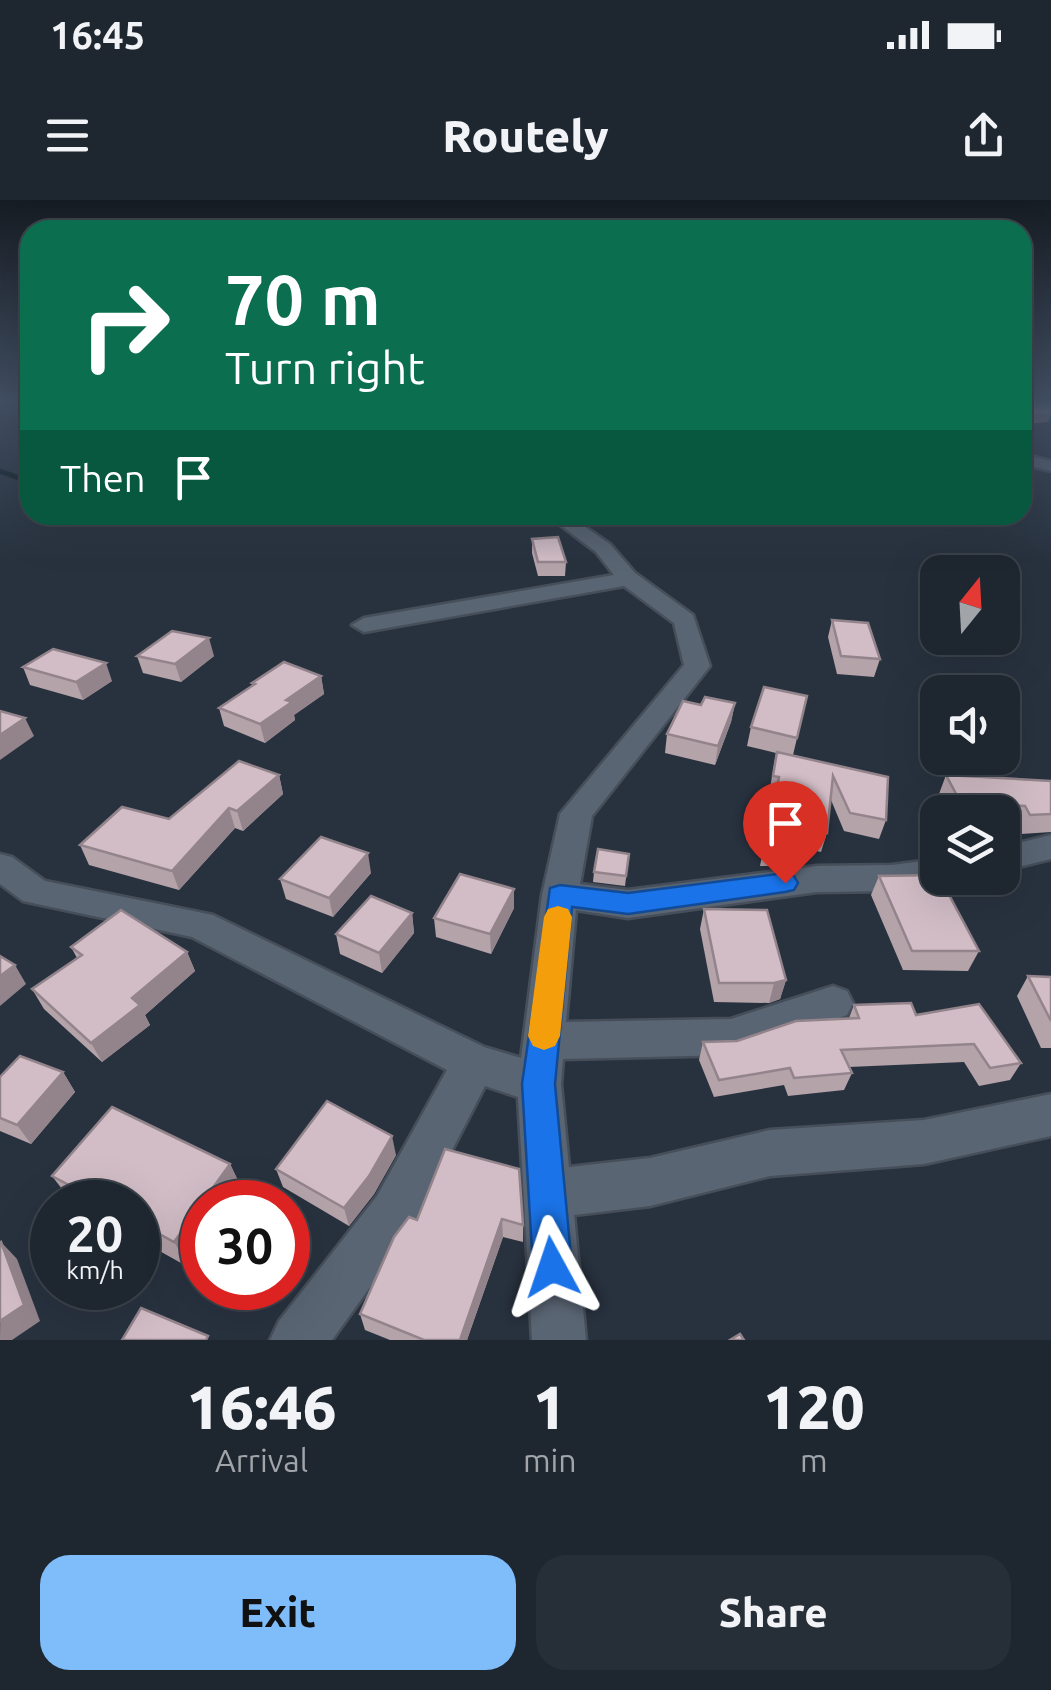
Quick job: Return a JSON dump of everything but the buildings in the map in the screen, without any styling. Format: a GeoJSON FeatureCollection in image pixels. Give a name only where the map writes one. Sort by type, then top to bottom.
{"type":"FeatureCollection","features":[{"type":"Feature","properties":{"kind":"street"},"geometry":{"type":"LineString","coordinates":[[559,1340],[538,1084],[560,895],[576,814],[697,666],[685,620],[628,578],[603,548],[570,525]]}},
{"type":"Feature","properties":{"kind":"street"},"geometry":{"type":"LineString","coordinates":[[364,625],[538,592],[598,587],[628,578]]}},
{"type":"Feature","properties":{"kind":"street"},"geometry":{"type":"LineString","coordinates":[[1020,855],[1051,847]]}},
{"type":"Feature","properties":{"kind":"street"},"geometry":{"type":"LineString","coordinates":[[0,866],[35,892],[200,926],[474,1063],[538,1084]]}},
{"type":"Feature","properties":{"kind":"street"},"geometry":{"type":"LineString","coordinates":[[560,895],[628,904],[817,879],[892,878],[920,873]]}},
{"type":"Feature","properties":{"kind":"street"},"geometry":{"type":"LineString","coordinates":[[543,1041],[731,1037],[834,1003]]}},
{"type":"Feature","properties":{"kind":"street"},"geometry":{"type":"LineString","coordinates":[[298,1340],[394,1213],[474,1063]]}},
{"type":"Feature","properties":{"kind":"street"},"geometry":{"type":"LineString","coordinates":[[546,1194],[650,1182],[770,1152],[924,1142],[1051,1116]]}},
{"type":"Feature","properties":{"kind":"waterway"},"geometry":{"type":"LineString","coordinates":[[0,471],[20,478]]}},
{"type":"Feature","properties":{"kind":"slow traffic"},"geometry":{"type":"LineString","coordinates":[[544,1036],[558,917]]}},
{"type":"Feature","properties":{"kind":"route"},"geometry":{"type":"LineString","coordinates":[[552,1267],[538,1084],[560,895],[628,904],[785,883]]}}]}
